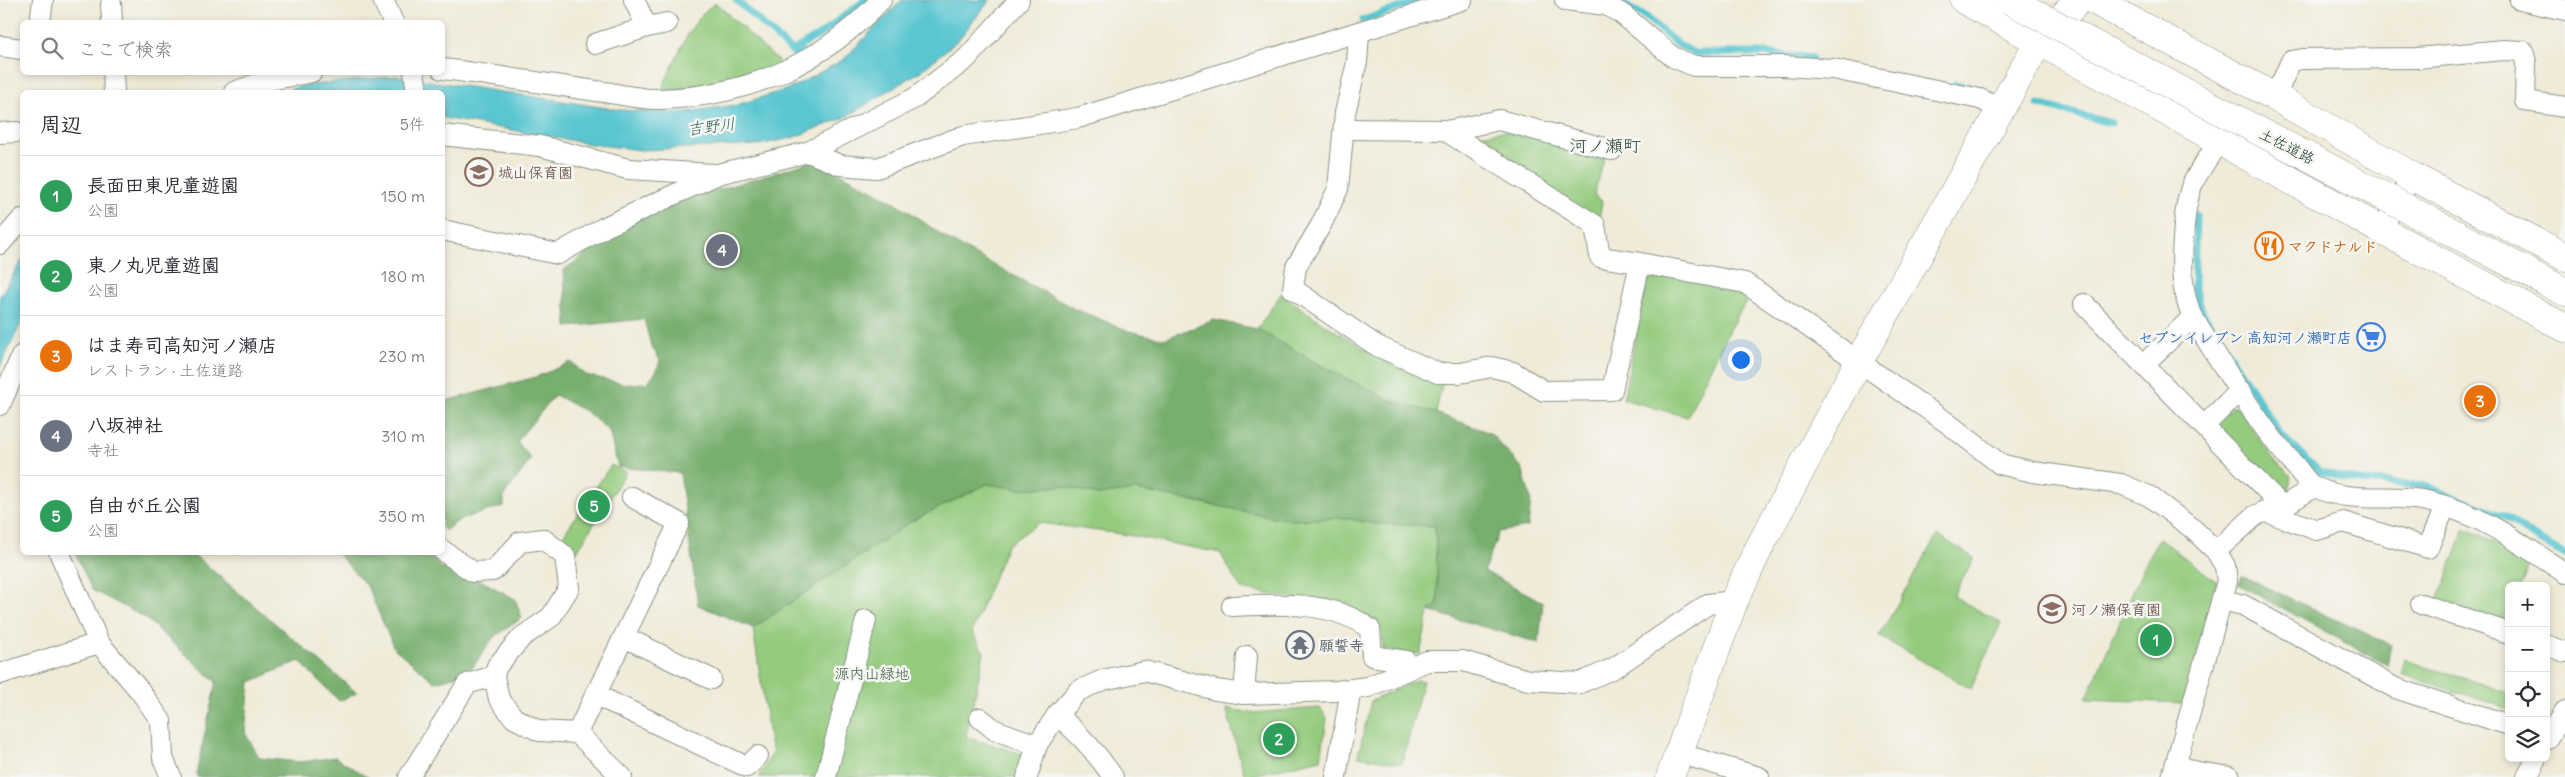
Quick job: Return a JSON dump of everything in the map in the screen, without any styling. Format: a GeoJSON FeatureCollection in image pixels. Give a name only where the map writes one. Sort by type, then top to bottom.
{"type":"FeatureCollection","features":[{"type":"Feature","properties":{"kind":"main road"},"geometry":{"type":"LineString","coordinates":[[1964,0],[2381,230],[2565,328]]}},
{"type":"Feature","properties":{"kind":"main road","name":"土佐道路"},"geometry":{"type":"LineString","coordinates":[[2009,0],[2565,292]]}},
{"type":"Feature","properties":{"kind":"main road"},"geometry":{"type":"LineString","coordinates":[[2039,41],[2043,0]]}},
{"type":"Feature","properties":{"kind":"main road"},"geometry":{"type":"LineString","coordinates":[[1674,765],[1734,601],[1759,548],[1859,361],[2039,41],[2079,0]]}},
{"type":"Feature","properties":{"kind":"main road"},"geometry":{"type":"LineString","coordinates":[[2093,0],[2275,97],[2412,176],[2565,257]]}},
{"type":"Feature","properties":{"kind":"street"},"geometry":{"type":"LineString","coordinates":[[40,20],[43,0]]}},
{"type":"Feature","properties":{"kind":"street"},"geometry":{"type":"LineString","coordinates":[[384,0],[391,20]]}},
{"type":"Feature","properties":{"kind":"street"},"geometry":{"type":"LineString","coordinates":[[634,0],[647,27]]}},
{"type":"Feature","properties":{"kind":"street"},"geometry":{"type":"LineString","coordinates":[[445,69],[659,99],[703,96],[762,81],[815,56],[851,30],[881,0]]}},
{"type":"Feature","properties":{"kind":"street"},"geometry":{"type":"LineString","coordinates":[[445,231],[558,254],[613,223],[718,174],[808,152],[915,98],[966,59],[1019,0]]}},
{"type":"Feature","properties":{"kind":"street"},"geometry":{"type":"LineString","coordinates":[[808,152],[840,165],[877,168],[963,136],[1078,118],[1359,33],[1457,0]]}},
{"type":"Feature","properties":{"kind":"street"},"geometry":{"type":"LineString","coordinates":[[1565,0],[1606,5],[1622,14],[1673,57],[1694,66],[1783,66],[1833,69],[1980,99],[2001,109]]}},
{"type":"Feature","properties":{"kind":"street"},"geometry":{"type":"LineString","coordinates":[[2520,0],[2565,10]]}},
{"type":"Feature","properties":{"kind":"street"},"geometry":{"type":"LineString","coordinates":[[595,44],[647,27],[667,23]]}},
{"type":"Feature","properties":{"kind":"street"},"geometry":{"type":"LineString","coordinates":[[1359,33],[1357,62],[1345,113],[1338,189],[1321,225],[1296,266],[1292,289],[1377,346],[1438,372],[1460,373],[1492,367],[1513,372],[1544,391],[1612,390],[1640,263]]}},
{"type":"Feature","properties":{"kind":"street"},"geometry":{"type":"LineString","coordinates":[[0,46],[20,48]]}},
{"type":"Feature","properties":{"kind":"street"},"geometry":{"type":"LineString","coordinates":[[2275,97],[2292,62],[2303,59],[2417,58],[2504,50],[2523,51],[2526,62],[2525,101],[2565,107]]}},
{"type":"Feature","properties":{"kind":"street"},"geometry":{"type":"LineString","coordinates":[[113,75],[114,90]]}},
{"type":"Feature","properties":{"kind":"street"},"geometry":{"type":"LineString","coordinates":[[240,90],[265,81],[296,75]]}},
{"type":"Feature","properties":{"kind":"street"},"geometry":{"type":"LineString","coordinates":[[1344,129],[1447,131],[1499,120],[1612,150]]}},
{"type":"Feature","properties":{"kind":"street"},"geometry":{"type":"LineString","coordinates":[[1447,131],[1595,225],[1600,257],[1745,282],[1859,361],[2000,464],[2034,472],[2121,484],[2149,496],[2193,529],[2216,551],[2225,566],[2227,581],[2174,771],[2230,777]]}},
{"type":"Feature","properties":{"kind":"street"},"geometry":{"type":"LineString","coordinates":[[445,135],[540,146],[628,169],[718,174]]}},
{"type":"Feature","properties":{"kind":"street"},"geometry":{"type":"LineString","coordinates":[[2220,140],[2193,183],[2187,202],[2182,274],[2184,290],[2193,317],[2275,443],[2314,487],[2341,496],[2409,498],[2445,506],[2506,534],[2565,573]]}},
{"type":"Feature","properties":{"kind":"street"},"geometry":{"type":"LineString","coordinates":[[2381,230],[2412,176]]}},
{"type":"Feature","properties":{"kind":"street"},"geometry":{"type":"LineString","coordinates":[[0,244],[20,221]]}},
{"type":"Feature","properties":{"kind":"street"},"geometry":{"type":"LineString","coordinates":[[2084,304],[2204,426],[2273,508],[2317,530],[2343,522],[2428,548],[2445,506]]}},
{"type":"Feature","properties":{"kind":"street"},"geometry":{"type":"LineString","coordinates":[[2144,364],[2193,317]]}},
{"type":"Feature","properties":{"kind":"street"},"geometry":{"type":"LineString","coordinates":[[0,405],[20,360]]}},
{"type":"Feature","properties":{"kind":"street"},"geometry":{"type":"LineString","coordinates":[[2204,426],[2240,390]]}},
{"type":"Feature","properties":{"kind":"street"},"geometry":{"type":"LineString","coordinates":[[2216,551],[2256,515],[2314,487]]}},
{"type":"Feature","properties":{"kind":"street"},"geometry":{"type":"LineString","coordinates":[[576,732],[596,695],[679,523],[632,497]]}},
{"type":"Feature","properties":{"kind":"street"},"geometry":{"type":"LineString","coordinates":[[445,552],[473,572],[493,571],[520,542],[543,540],[565,556],[569,588],[551,617],[522,637],[497,666],[494,676],[499,699],[514,718],[539,731],[576,732],[617,774]]}},
{"type":"Feature","properties":{"kind":"street"},"geometry":{"type":"LineString","coordinates":[[59,555],[99,643],[140,691],[161,721],[163,758],[171,777]]}},
{"type":"Feature","properties":{"kind":"street"},"geometry":{"type":"LineString","coordinates":[[2223,600],[2243,605],[2395,688],[2505,724]]}},
{"type":"Feature","properties":{"kind":"street"},"geometry":{"type":"LineString","coordinates":[[1027,777],[1037,745],[1057,715],[1078,691],[1103,680],[1144,671],[1216,690],[1244,694],[1351,689],[1368,687],[1427,661],[1463,662],[1528,680],[1580,683],[1614,668],[1708,604],[1734,601]]}},
{"type":"Feature","properties":{"kind":"street"},"geometry":{"type":"LineString","coordinates":[[1232,606],[1281,604],[1332,612],[1357,619],[1370,629],[1372,656],[1406,662],[1410,669]]}},
{"type":"Feature","properties":{"kind":"street"},"geometry":{"type":"LineString","coordinates":[[2421,604],[2505,632]]}},
{"type":"Feature","properties":{"kind":"street"},"geometry":{"type":"LineString","coordinates":[[826,777],[866,620]]}},
{"type":"Feature","properties":{"kind":"street"},"geometry":{"type":"LineString","coordinates":[[624,637],[711,678]]}},
{"type":"Feature","properties":{"kind":"street"},"geometry":{"type":"LineString","coordinates":[[0,674],[99,643]]}},
{"type":"Feature","properties":{"kind":"street"},"geometry":{"type":"LineString","coordinates":[[2550,647],[2565,652]]}},
{"type":"Feature","properties":{"kind":"street"},"geometry":{"type":"LineString","coordinates":[[1244,694],[1247,656]]}},
{"type":"Feature","properties":{"kind":"street"},"geometry":{"type":"LineString","coordinates":[[409,777],[467,684],[494,676]]}},
{"type":"Feature","properties":{"kind":"street"},"geometry":{"type":"LineString","coordinates":[[1336,777],[1351,689]]}},
{"type":"Feature","properties":{"kind":"street"},"geometry":{"type":"LineString","coordinates":[[596,695],[747,767],[758,756]]}},
{"type":"Feature","properties":{"kind":"street"},"geometry":{"type":"LineString","coordinates":[[2551,740],[2565,711]]}},
{"type":"Feature","properties":{"kind":"street"},"geometry":{"type":"LineString","coordinates":[[1057,715],[1091,748],[1113,777]]}},
{"type":"Feature","properties":{"kind":"street"},"geometry":{"type":"LineString","coordinates":[[980,718],[995,730],[1037,745]]}},
{"type":"Feature","properties":{"kind":"street"},"geometry":{"type":"LineString","coordinates":[[2527,777],[2535,762]]}},
{"type":"Feature","properties":{"kind":"street"},"geometry":{"type":"LineString","coordinates":[[1674,765],[1759,777]]}},
{"type":"Feature","properties":{"kind":"green space"},"geometry":{"type":"Polygon","coordinates":[[[716,3],[779,62],[770,74],[734,82],[661,91],[691,30],[707,9],[716,3]]]}},
{"type":"Feature","properties":{"kind":"green space"},"geometry":{"type":"Polygon","coordinates":[[[1503,131],[1605,155],[1594,195],[1602,201],[1599,223],[1473,140],[1479,135],[1503,131]]]}},
{"type":"Feature","properties":{"kind":"green space"},"geometry":{"type":"Polygon","coordinates":[[[816,160],[900,205],[950,241],[1075,309],[1129,331],[1164,339],[1214,320],[1257,329],[1324,367],[1394,402],[1436,413],[1490,433],[1522,468],[1531,499],[1528,527],[1499,532],[1484,571],[1543,602],[1539,643],[1429,611],[1438,604],[1435,526],[1376,524],[1345,518],[1289,520],[1137,490],[1098,495],[1063,486],[1019,489],[987,484],[910,522],[753,628],[698,605],[680,473],[618,467],[609,431],[587,412],[555,395],[517,441],[531,459],[504,496],[504,506],[461,519],[445,530],[445,401],[536,377],[571,362],[586,375],[625,384],[647,383],[657,370],[660,360],[651,346],[644,319],[567,327],[564,270],[609,237],[661,207],[816,160]]]}},
{"type":"Feature","properties":{"kind":"green space"},"geometry":{"type":"Polygon","coordinates":[[[1649,271],[1738,287],[1748,298],[1730,328],[1687,417],[1623,399],[1649,271]]]}},
{"type":"Feature","properties":{"kind":"green space"},"geometry":{"type":"Polygon","coordinates":[[[1281,294],[1321,322],[1393,366],[1443,380],[1436,413],[1394,402],[1324,367],[1257,329],[1281,294]]]}},
{"type":"Feature","properties":{"kind":"green space"},"geometry":{"type":"Polygon","coordinates":[[[2231,407],[2237,407],[2275,461],[2292,476],[2288,489],[2275,490],[2215,427],[2231,407]]]}},
{"type":"Feature","properties":{"kind":"green space"},"geometry":{"type":"Polygon","coordinates":[[[611,465],[626,472],[576,553],[560,540],[611,465]]]}},
{"type":"Feature","properties":{"kind":"green space","name":"源内山緑地"},"geometry":{"type":"Polygon","coordinates":[[[987,484],[1019,489],[1062,486],[1098,495],[1137,490],[1289,520],[1345,518],[1376,524],[1435,526],[1438,604],[1429,611],[1420,654],[1383,650],[1382,631],[1370,619],[1336,606],[1241,589],[1220,553],[1128,535],[1039,523],[1007,545],[972,631],[984,653],[966,737],[1027,755],[1019,777],[759,777],[773,752],[770,743],[753,628],[910,522],[987,484]]]}},
{"type":"Feature","properties":{"kind":"green space"},"geometry":{"type":"Polygon","coordinates":[[[2465,527],[2495,542],[2529,565],[2523,582],[2505,582],[2505,623],[2438,600],[2465,527]]]}},
{"type":"Feature","properties":{"kind":"green space"},"geometry":{"type":"Polygon","coordinates":[[[1937,535],[1974,558],[1953,596],[2001,623],[1971,689],[1879,636],[1937,535]]]}},
{"type":"Feature","properties":{"kind":"green space"},"geometry":{"type":"Polygon","coordinates":[[[2159,538],[2217,582],[2183,703],[2086,699],[2143,568],[2159,538]]]}},
{"type":"Feature","properties":{"kind":"green space"},"geometry":{"type":"Polygon","coordinates":[[[76,555],[194,555],[357,693],[339,701],[299,661],[250,682],[245,733],[260,758],[301,762],[335,757],[368,777],[197,777],[196,774],[216,682],[144,617],[92,590],[76,555]]]}},
{"type":"Feature","properties":{"kind":"green space"},"geometry":{"type":"Polygon","coordinates":[[[339,555],[430,555],[442,568],[482,581],[515,599],[522,618],[493,638],[473,667],[450,678],[435,682],[394,648],[367,586],[339,555]]]}},
{"type":"Feature","properties":{"kind":"green space"},"geometry":{"type":"Polygon","coordinates":[[[2242,576],[2391,645],[2387,665],[2238,584],[2242,576]]]}},
{"type":"Feature","properties":{"kind":"green space"},"geometry":{"type":"Polygon","coordinates":[[[2405,659],[2505,692],[2505,708],[2401,674],[2405,659]]]}},
{"type":"Feature","properties":{"kind":"green space"},"geometry":{"type":"Polygon","coordinates":[[[1417,680],[1423,681],[1402,764],[1358,756],[1371,701],[1417,680]]]}},
{"type":"Feature","properties":{"kind":"green space"},"geometry":{"type":"Polygon","coordinates":[[[1226,708],[1251,713],[1320,708],[1327,718],[1321,759],[1245,777],[1226,708]]]}},
{"type":"Feature","properties":{"kind":"water","name":"吉野川"},"geometry":{"type":"Polygon","coordinates":[[[902,0],[990,0],[958,40],[921,71],[844,118],[792,138],[758,145],[641,150],[591,144],[445,118],[445,90],[288,90],[303,86],[397,76],[620,110],[679,113],[737,105],[791,88],[843,60],[902,0]]]}},
{"type":"Feature","properties":{"kind":"water"},"geometry":{"type":"Polygon","coordinates":[[[20,263],[20,325],[0,367],[0,296],[20,263]]]}},
{"type":"Feature","properties":{"kind":"waterway"},"geometry":{"type":"LineString","coordinates":[[736,0],[797,56],[803,53]]}},
{"type":"Feature","properties":{"kind":"waterway"},"geometry":{"type":"LineString","coordinates":[[792,51],[822,33],[865,0]]}},
{"type":"Feature","properties":{"kind":"waterway"},"geometry":{"type":"LineString","coordinates":[[1363,20],[1422,0]]}},
{"type":"Feature","properties":{"kind":"waterway"},"geometry":{"type":"LineString","coordinates":[[1624,5],[1645,16],[1676,43],[1694,53],[1764,53],[1812,58]]}},
{"type":"Feature","properties":{"kind":"waterway"},"geometry":{"type":"LineString","coordinates":[[1955,84],[1974,87]]}},
{"type":"Feature","properties":{"kind":"waterway"},"geometry":{"type":"LineString","coordinates":[[2038,104],[2111,123]]}},
{"type":"Feature","properties":{"kind":"waterway"},"geometry":{"type":"LineString","coordinates":[[2196,215],[2194,288],[2203,313],[2280,434],[2320,472],[2359,481],[2424,486],[2504,516],[2565,555]]}},
{"type":"Feature","properties":{"kind":"place","name":"城山保育園"},"geometry":{"type":"Point","coordinates":[479,172]}},
{"type":"Feature","properties":{"kind":"place","name":"マクドナルド"},"geometry":{"type":"Point","coordinates":[2269,246]}},
{"type":"Feature","properties":{"kind":"place","name":"八坂神社"},"geometry":{"type":"Point","coordinates":[722,250]}},
{"type":"Feature","properties":{"kind":"place","name":"セブンイレブン 高知河ノ瀬町店"},"geometry":{"type":"Point","coordinates":[2371,337]}},
{"type":"Feature","properties":{"kind":"place","name":"はま寿司高知河ノ瀬店"},"geometry":{"type":"Point","coordinates":[2480,401]}},
{"type":"Feature","properties":{"kind":"place","name":"自由が丘公園"},"geometry":{"type":"Point","coordinates":[594,506]}},
{"type":"Feature","properties":{"kind":"place","name":"河ノ瀬保育園"},"geometry":{"type":"Point","coordinates":[2052,609]}},
{"type":"Feature","properties":{"kind":"place","name":"長面田東児童遊園"},"geometry":{"type":"Point","coordinates":[2156,640]}},
{"type":"Feature","properties":{"kind":"place","name":"願誓寺"},"geometry":{"type":"Point","coordinates":[1300,645]}},
{"type":"Feature","properties":{"kind":"place","name":"東ノ丸児童遊園"},"geometry":{"type":"Point","coordinates":[1279,739]}},
{"type":"Feature","properties":{"kind":"district","name":"河ノ瀬町"},"geometry":{"type":"Point","coordinates":[1605,145]}}]}
